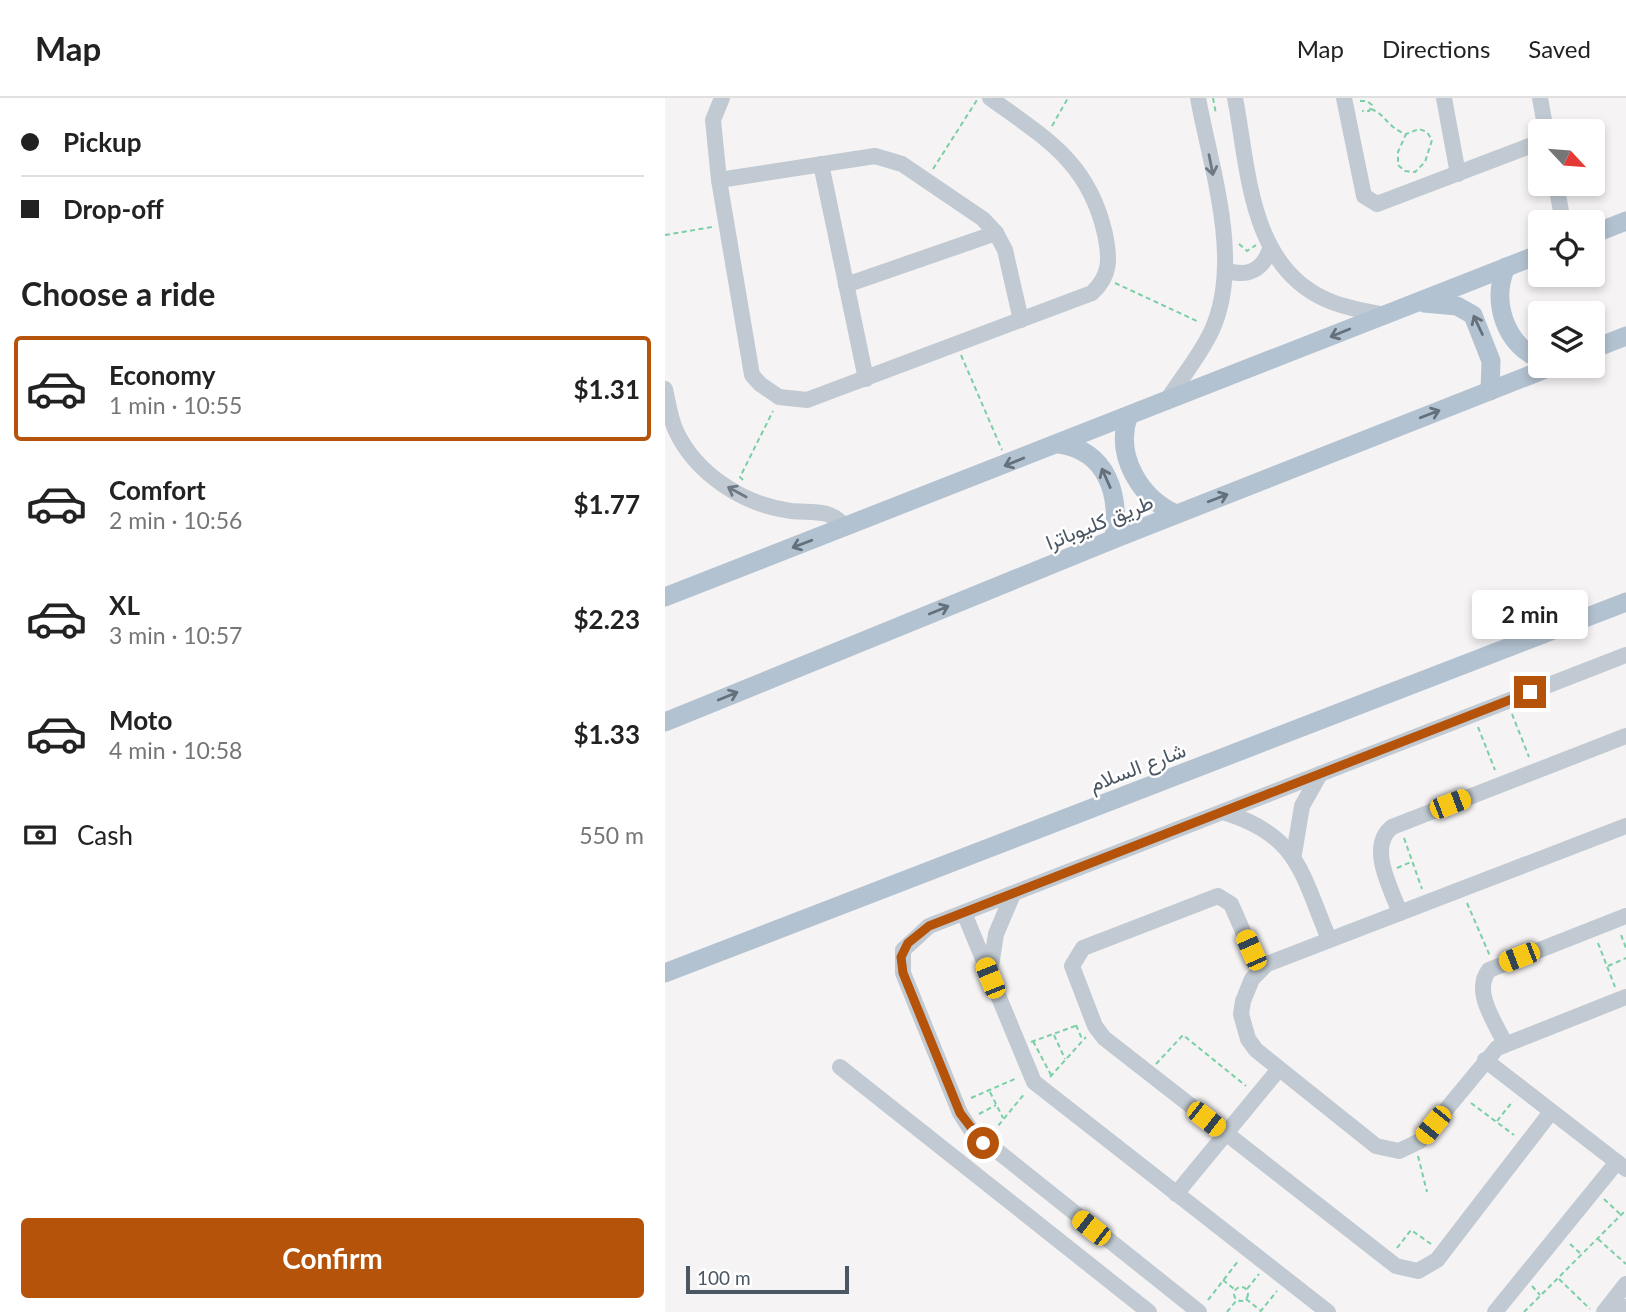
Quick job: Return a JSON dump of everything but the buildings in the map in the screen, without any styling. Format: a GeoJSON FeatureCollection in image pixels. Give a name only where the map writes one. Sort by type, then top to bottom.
{"type":"FeatureCollection","features":[{"type":"Feature","properties":{"kind":"main road"},"geometry":{"type":"LineString","coordinates":[[1605,229],[1626,221]]}},
{"type":"Feature","properties":{"kind":"main road"},"geometry":{"type":"LineString","coordinates":[[665,597],[1528,259]]}},
{"type":"Feature","properties":{"kind":"main road"},"geometry":{"type":"LineString","coordinates":[[1506,267],[1499,303],[1509,332],[1520,348],[1528,352]]}},
{"type":"Feature","properties":{"kind":"main road"},"geometry":{"type":"LineString","coordinates":[[1418,302],[1457,306],[1473,315],[1491,361],[1489,391]]}},
{"type":"Feature","properties":{"kind":"main road"},"geometry":{"type":"LineString","coordinates":[[1605,344],[1626,336]]}},
{"type":"Feature","properties":{"kind":"main road","name":"طريق كليوباترا"},"geometry":{"type":"LineString","coordinates":[[665,722],[1176,514],[1528,376]]}},
{"type":"Feature","properties":{"kind":"main road"},"geometry":{"type":"LineString","coordinates":[[1128,417],[1123,437],[1138,482],[1154,502],[1176,514]]}},
{"type":"Feature","properties":{"kind":"main road"},"geometry":{"type":"LineString","coordinates":[[1059,444],[1080,449],[1104,471],[1114,501],[1114,539]]}},
{"type":"Feature","properties":{"kind":"main road","name":"شارع السلام"},"geometry":{"type":"LineString","coordinates":[[665,974],[1626,602]]}},
{"type":"Feature","properties":{"kind":"street"},"geometry":{"type":"LineString","coordinates":[[722,98],[713,120],[719,180],[752,375],[769,392],[779,397],[807,400],[1092,293],[1105,278],[1110,258],[1098,203],[1077,169],[999,100]]}},
{"type":"Feature","properties":{"kind":"street"},"geometry":{"type":"LineString","coordinates":[[1166,402],[1213,329],[1226,270],[1225,240],[1198,98]]}},
{"type":"Feature","properties":{"kind":"street"},"geometry":{"type":"LineString","coordinates":[[1226,270],[1235,273],[1253,271],[1261,266],[1263,245],[1235,98]]}},
{"type":"Feature","properties":{"kind":"street"},"geometry":{"type":"LineString","coordinates":[[1240,125],[1245,98]]}},
{"type":"Feature","properties":{"kind":"street"},"geometry":{"type":"LineString","coordinates":[[1343,98],[1367,200],[1383,204],[1528,147]]}},
{"type":"Feature","properties":{"kind":"street"},"geometry":{"type":"LineString","coordinates":[[1444,98],[1458,174]]}},
{"type":"Feature","properties":{"kind":"street"},"geometry":{"type":"LineString","coordinates":[[1540,98],[1544,119]]}},
{"type":"Feature","properties":{"kind":"street"},"geometry":{"type":"LineString","coordinates":[[719,180],[875,156],[902,164],[983,219],[996,233],[1005,250],[1021,320]]}},
{"type":"Feature","properties":{"kind":"street"},"geometry":{"type":"LineString","coordinates":[[821,164],[866,379]]}},
{"type":"Feature","properties":{"kind":"street"},"geometry":{"type":"LineString","coordinates":[[846,285],[996,233]]}},
{"type":"Feature","properties":{"kind":"street"},"geometry":{"type":"LineString","coordinates":[[1263,245],[1304,287],[1327,300],[1385,315]]}},
{"type":"Feature","properties":{"kind":"street"},"geometry":{"type":"LineString","coordinates":[[665,389],[670,436],[736,493],[776,508],[830,514],[845,527]]}},
{"type":"Feature","properties":{"kind":"street"},"geometry":{"type":"LineString","coordinates":[[1203,1307],[983,1143],[965,1122],[903,973],[901,957],[908,943],[922,931],[964,913],[1626,655]]}},
{"type":"Feature","properties":{"kind":"street"},"geometry":{"type":"LineString","coordinates":[[1400,914],[1380,843],[1387,831],[1398,824],[1626,736]]}},
{"type":"Feature","properties":{"kind":"street"},"geometry":{"type":"LineString","coordinates":[[1294,854],[1302,806],[1320,774]]}},
{"type":"Feature","properties":{"kind":"street"},"geometry":{"type":"LineString","coordinates":[[1223,812],[1266,831],[1294,854],[1328,939]]}},
{"type":"Feature","properties":{"kind":"street"},"geometry":{"type":"LineString","coordinates":[[1623,998],[1505,1044],[1485,1060],[1415,1145],[1399,1151],[1375,1146],[1256,1050],[1243,1027],[1241,1014],[1246,990],[1259,970],[1267,964],[1626,826]]}},
{"type":"Feature","properties":{"kind":"street"},"geometry":{"type":"LineString","coordinates":[[990,978],[996,934],[1013,894]]}},
{"type":"Feature","properties":{"kind":"street"},"geometry":{"type":"LineString","coordinates":[[1259,970],[1231,904],[1223,897],[1212,897],[1089,945],[1078,953],[1073,973],[1094,1023],[1109,1043],[1387,1261],[1406,1271],[1418,1271],[1428,1267],[1442,1254],[1551,1112]]}},
{"type":"Feature","properties":{"kind":"street"},"geometry":{"type":"LineString","coordinates":[[964,913],[990,978],[1025,1044],[1034,1081],[1328,1312]]}},
{"type":"Feature","properties":{"kind":"street"},"geometry":{"type":"LineString","coordinates":[[1505,1044],[1482,993],[1484,976],[1495,966],[1621,918]]}},
{"type":"Feature","properties":{"kind":"street"},"geometry":{"type":"LineString","coordinates":[[1485,1060],[1621,1166],[1594,1190],[1495,1312]]}},
{"type":"Feature","properties":{"kind":"street"},"geometry":{"type":"LineString","coordinates":[[840,1067],[1149,1312]]}},
{"type":"Feature","properties":{"kind":"street"},"geometry":{"type":"LineString","coordinates":[[1176,1195],[1279,1069]]}},
{"type":"Feature","properties":{"kind":"street"},"geometry":{"type":"LineString","coordinates":[[1604,1312],[1626,1284]]}},
{"type":"Feature","properties":{"kind":"street"},"geometry":{"type":"LineString","coordinates":[[1622,1312],[1626,1307]]}},
{"type":"Feature","properties":{"kind":"path"},"geometry":{"type":"LineString","coordinates":[[927,179],[978,98]]}},
{"type":"Feature","properties":{"kind":"path"},"geometry":{"type":"LineString","coordinates":[[1044,139],[1068,98]]}},
{"type":"Feature","properties":{"kind":"path"},"geometry":{"type":"LineString","coordinates":[[1213,98],[1218,124]]}},
{"type":"Feature","properties":{"kind":"path"},"geometry":{"type":"LineString","coordinates":[[1371,109],[1381,114],[1391,128],[1406,134],[1419,129],[1427,132],[1432,140],[1425,162],[1415,172],[1405,171],[1398,164],[1398,152],[1406,134]]}},
{"type":"Feature","properties":{"kind":"path"},"geometry":{"type":"LineString","coordinates":[[665,235],[726,224]]}},
{"type":"Feature","properties":{"kind":"path"},"geometry":{"type":"LineString","coordinates":[[1238,242],[1247,251],[1263,245]]}},
{"type":"Feature","properties":{"kind":"path"},"geometry":{"type":"LineString","coordinates":[[1105,278],[1213,329]]}},
{"type":"Feature","properties":{"kind":"path"},"geometry":{"type":"LineString","coordinates":[[957,345],[1008,464]]}},
{"type":"Feature","properties":{"kind":"path"},"geometry":{"type":"LineString","coordinates":[[736,493],[743,478],[740,477],[779,397]]}},
{"type":"Feature","properties":{"kind":"path"},"geometry":{"type":"LineString","coordinates":[[1507,701],[1535,771]]}},
{"type":"Feature","properties":{"kind":"path"},"geometry":{"type":"LineString","coordinates":[[1473,715],[1501,784]]}},
{"type":"Feature","properties":{"kind":"path"},"geometry":{"type":"LineString","coordinates":[[1398,824],[1427,903]]}},
{"type":"Feature","properties":{"kind":"path"},"geometry":{"type":"LineString","coordinates":[[1386,872],[1412,862]]}},
{"type":"Feature","properties":{"kind":"path"},"geometry":{"type":"LineString","coordinates":[[1461,890],[1495,966]]}},
{"type":"Feature","properties":{"kind":"path"},"geometry":{"type":"LineString","coordinates":[[1621,918],[1626,948]]}},
{"type":"Feature","properties":{"kind":"path"},"geometry":{"type":"LineString","coordinates":[[1592,929],[1623,998]]}},
{"type":"Feature","properties":{"kind":"path"},"geometry":{"type":"LineString","coordinates":[[1607,966],[1626,958]]}},
{"type":"Feature","properties":{"kind":"path"},"geometry":{"type":"LineString","coordinates":[[957,1104],[989,1090],[1051,1076],[1083,1040],[1094,1023]]}},
{"type":"Feature","properties":{"kind":"path"},"geometry":{"type":"LineString","coordinates":[[1051,1076],[1025,1044],[1076,1025],[1094,1023]]}},
{"type":"Feature","properties":{"kind":"path"},"geometry":{"type":"LineString","coordinates":[[1076,1025],[1083,1040]]}},
{"type":"Feature","properties":{"kind":"path"},"geometry":{"type":"LineString","coordinates":[[1053,1034],[1065,1060]]}},
{"type":"Feature","properties":{"kind":"path"},"geometry":{"type":"LineString","coordinates":[[1148,1073],[1183,1035],[1257,1096]]}},
{"type":"Feature","properties":{"kind":"path"},"geometry":{"type":"LineString","coordinates":[[983,1143],[1034,1081]]}},
{"type":"Feature","properties":{"kind":"path"},"geometry":{"type":"LineString","coordinates":[[1497,1122],[1522,1089]]}},
{"type":"Feature","properties":{"kind":"path"},"geometry":{"type":"LineString","coordinates":[[989,1090],[1003,1119]]}},
{"type":"Feature","properties":{"kind":"path"},"geometry":{"type":"LineString","coordinates":[[1459,1093],[1526,1145]]}},
{"type":"Feature","properties":{"kind":"path"},"geometry":{"type":"LineString","coordinates":[[965,1122],[996,1105]]}},
{"type":"Feature","properties":{"kind":"path"},"geometry":{"type":"LineString","coordinates":[[1415,1145],[1427,1192]]}},
{"type":"Feature","properties":{"kind":"path"},"geometry":{"type":"LineString","coordinates":[[1594,1190],[1621,1215]]}},
{"type":"Feature","properties":{"kind":"path"},"geometry":{"type":"LineString","coordinates":[[1524,1312],[1626,1210]]}},
{"type":"Feature","properties":{"kind":"path"},"geometry":{"type":"LineString","coordinates":[[1387,1261],[1411,1230],[1442,1254]]}},
{"type":"Feature","properties":{"kind":"path"},"geometry":{"type":"LineString","coordinates":[[1559,1233],[1581,1255]]}},
{"type":"Feature","properties":{"kind":"path"},"geometry":{"type":"LineString","coordinates":[[1598,1239],[1626,1264]]}},
{"type":"Feature","properties":{"kind":"path"},"geometry":{"type":"LineString","coordinates":[[1203,1307],[1247,1249]]}},
{"type":"Feature","properties":{"kind":"path"},"geometry":{"type":"LineString","coordinates":[[1246,1299],[1246,1290],[1266,1264]]}},
{"type":"Feature","properties":{"kind":"path"},"geometry":{"type":"LineString","coordinates":[[1227,1312],[1237,1300],[1246,1299],[1261,1312],[1286,1279]]}},
{"type":"Feature","properties":{"kind":"path"},"geometry":{"type":"LineString","coordinates":[[1558,1279],[1594,1312]]}},
{"type":"Feature","properties":{"kind":"path"},"geometry":{"type":"LineString","coordinates":[[1223,1280],[1235,1290],[1237,1300]]}},
{"type":"Feature","properties":{"kind":"path"},"geometry":{"type":"LineString","coordinates":[[1235,1290],[1246,1290]]}},
{"type":"Feature","properties":{"kind":"route"},"geometry":{"type":"LineString","coordinates":[[983,1143],[960,1113],[903,973],[903,950],[915,937],[929,926],[1530,692]]}}]}
